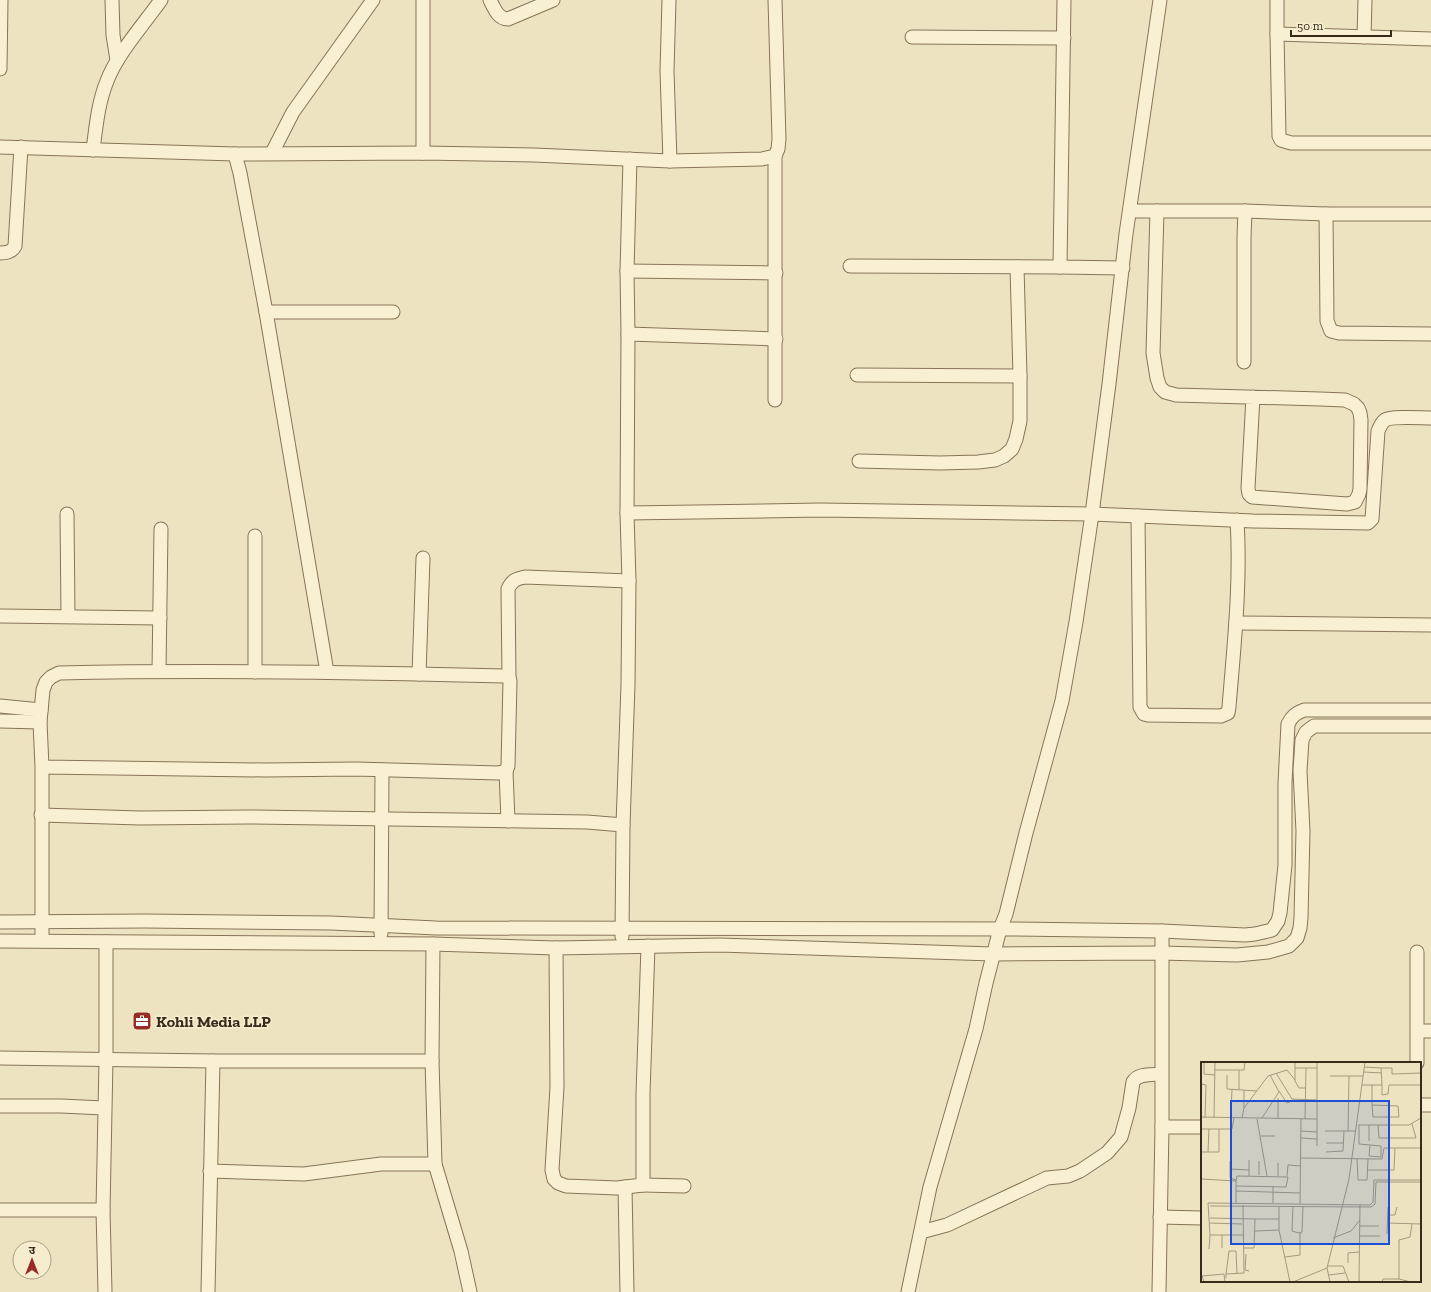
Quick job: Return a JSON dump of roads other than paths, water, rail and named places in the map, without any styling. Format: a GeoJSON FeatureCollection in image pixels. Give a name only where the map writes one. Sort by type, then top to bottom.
{"type":"FeatureCollection","features":[{"type":"Feature","properties":{"kind":"street"},"geometry":{"type":"LineString","coordinates":[[0,69],[1,0]]}},
{"type":"Feature","properties":{"kind":"street"},"geometry":{"type":"LineString","coordinates":[[112,0],[112,35],[118,60]]}},
{"type":"Feature","properties":{"kind":"street"},"geometry":{"type":"LineString","coordinates":[[93,150],[103,91],[107,79],[118,60],[161,0]]}},
{"type":"Feature","properties":{"kind":"street"},"geometry":{"type":"LineString","coordinates":[[272,153],[293,112],[373,0]]}},
{"type":"Feature","properties":{"kind":"street"},"geometry":{"type":"LineString","coordinates":[[423,0],[423,153]]}},
{"type":"Feature","properties":{"kind":"street"},"geometry":{"type":"LineString","coordinates":[[490,0],[498,15],[505,19],[554,0]]}},
{"type":"Feature","properties":{"kind":"street"},"geometry":{"type":"LineString","coordinates":[[669,0],[667,71],[670,161]]}},
{"type":"Feature","properties":{"kind":"street"},"geometry":{"type":"LineString","coordinates":[[775,0],[779,139],[778,149],[775,156],[776,400]]}},
{"type":"Feature","properties":{"kind":"street"},"geometry":{"type":"LineString","coordinates":[[1060,267],[1064,0]]}},
{"type":"Feature","properties":{"kind":"street"},"geometry":{"type":"LineString","coordinates":[[908,1292],[930,1187],[976,1029],[993,954],[1006,914],[1062,701],[1076,622],[1092,514],[1130,211],[1160,0]]}},
{"type":"Feature","properties":{"kind":"street"},"geometry":{"type":"LineString","coordinates":[[1277,0],[1279,136],[1281,140],[1290,143],[1431,143]]}},
{"type":"Feature","properties":{"kind":"street"},"geometry":{"type":"LineString","coordinates":[[1364,37],[1365,0]]}},
{"type":"Feature","properties":{"kind":"street"},"geometry":{"type":"LineString","coordinates":[[1277,34],[1431,39]]}},
{"type":"Feature","properties":{"kind":"street"},"geometry":{"type":"LineString","coordinates":[[912,37],[1064,38]]}},
{"type":"Feature","properties":{"kind":"street"},"geometry":{"type":"LineString","coordinates":[[0,147],[235,154],[423,153],[534,155],[670,161],[754,160],[775,156]]}},
{"type":"Feature","properties":{"kind":"street"},"geometry":{"type":"LineString","coordinates":[[0,253],[13,250],[15,246],[21,147]]}},
{"type":"Feature","properties":{"kind":"street"},"geometry":{"type":"LineString","coordinates":[[235,154],[240,173],[266,312],[327,672]]}},
{"type":"Feature","properties":{"kind":"street"},"geometry":{"type":"LineString","coordinates":[[622,947],[623,825],[628,685],[629,581],[627,513],[627,271],[630,159]]}},
{"type":"Feature","properties":{"kind":"street"},"geometry":{"type":"LineString","coordinates":[[1130,211],[1431,214]]}},
{"type":"Feature","properties":{"kind":"street"},"geometry":{"type":"LineString","coordinates":[[1157,211],[1152,353],[1160,388],[1165,392],[1176,395],[1320,398],[1345,400],[1354,404],[1360,413],[1361,420],[1360,489],[1358,498],[1355,502],[1347,504],[1252,497],[1249,494],[1248,488],[1253,397]]}},
{"type":"Feature","properties":{"kind":"street"},"geometry":{"type":"LineString","coordinates":[[1244,362],[1245,211]]}},
{"type":"Feature","properties":{"kind":"street"},"geometry":{"type":"LineString","coordinates":[[1326,214],[1327,321],[1331,331],[1339,333],[1431,334]]}},
{"type":"Feature","properties":{"kind":"street"},"geometry":{"type":"LineString","coordinates":[[850,266],[1123,268]]}},
{"type":"Feature","properties":{"kind":"street"},"geometry":{"type":"LineString","coordinates":[[859,461],[948,463],[996,460],[1004,456],[1012,449],[1020,421],[1017,267]]}},
{"type":"Feature","properties":{"kind":"street"},"geometry":{"type":"LineString","coordinates":[[627,271],[776,273]]}},
{"type":"Feature","properties":{"kind":"street"},"geometry":{"type":"LineString","coordinates":[[266,312],[393,312]]}},
{"type":"Feature","properties":{"kind":"street"},"geometry":{"type":"LineString","coordinates":[[628,334],[776,339]]}},
{"type":"Feature","properties":{"kind":"street"},"geometry":{"type":"LineString","coordinates":[[857,375],[1020,376]]}},
{"type":"Feature","properties":{"kind":"street"},"geometry":{"type":"LineString","coordinates":[[627,513],[822,510],[1092,514],[1238,520],[1368,523],[1372,519],[1378,431],[1381,424],[1392,418],[1431,418]]}},
{"type":"Feature","properties":{"kind":"street"},"geometry":{"type":"LineString","coordinates":[[68,514],[68,616]]}},
{"type":"Feature","properties":{"kind":"street"},"geometry":{"type":"LineString","coordinates":[[1138,516],[1140,707],[1144,714],[1221,716],[1228,713],[1230,707],[1236,623],[1238,520]]}},
{"type":"Feature","properties":{"kind":"street"},"geometry":{"type":"LineString","coordinates":[[159,671],[161,529]]}},
{"type":"Feature","properties":{"kind":"street"},"geometry":{"type":"LineString","coordinates":[[254,672],[255,536]]}},
{"type":"Feature","properties":{"kind":"street"},"geometry":{"type":"LineString","coordinates":[[419,674],[423,558]]}},
{"type":"Feature","properties":{"kind":"street"},"geometry":{"type":"LineString","coordinates":[[508,821],[506,771],[508,766],[509,720],[508,589],[510,584],[515,579],[525,578],[629,581]]}},
{"type":"Feature","properties":{"kind":"street"},"geometry":{"type":"LineString","coordinates":[[0,616],[160,618]]}},
{"type":"Feature","properties":{"kind":"street"},"geometry":{"type":"LineString","coordinates":[[1236,623],[1431,625]]}},
{"type":"Feature","properties":{"kind":"street"},"geometry":{"type":"LineString","coordinates":[[42,941],[41,716],[43,690],[46,682],[51,677],[59,673],[159,671],[327,672],[504,676],[509,678]]}},
{"type":"Feature","properties":{"kind":"street"},"geometry":{"type":"LineString","coordinates":[[0,706],[41,716]]}},
{"type":"Feature","properties":{"kind":"street"},"geometry":{"type":"LineString","coordinates":[[0,922],[145,921],[331,923],[436,928],[1000,929],[1255,934],[1272,930],[1278,921],[1280,913],[1285,865],[1285,783],[1288,724],[1292,717],[1304,710],[1431,710]]}},
{"type":"Feature","properties":{"kind":"street"},"geometry":{"type":"LineString","coordinates":[[0,721],[41,716]]}},
{"type":"Feature","properties":{"kind":"street"},"geometry":{"type":"LineString","coordinates":[[1292,717],[1306,732]]}},
{"type":"Feature","properties":{"kind":"street"},"geometry":{"type":"LineString","coordinates":[[0,941],[432,944],[556,948],[720,945],[993,954],[1161,953],[1236,955],[1268,952],[1289,946],[1297,938],[1301,918],[1303,832],[1300,771],[1302,740],[1306,732],[1314,726],[1431,726]]}},
{"type":"Feature","properties":{"kind":"street"},"geometry":{"type":"LineString","coordinates":[[42,766],[382,770],[498,773],[506,771]]}},
{"type":"Feature","properties":{"kind":"street"},"geometry":{"type":"LineString","coordinates":[[381,944],[382,770]]}},
{"type":"Feature","properties":{"kind":"street"},"geometry":{"type":"LineString","coordinates":[[41,815],[140,818],[248,817],[587,822],[623,825]]}},
{"type":"Feature","properties":{"kind":"street"},"geometry":{"type":"LineString","coordinates":[[1272,930],[1289,946]]}},
{"type":"Feature","properties":{"kind":"street"},"geometry":{"type":"LineString","coordinates":[[1159,1292],[1162,1127],[1162,931]]}},
{"type":"Feature","properties":{"kind":"street"},"geometry":{"type":"LineString","coordinates":[[105,1292],[103,1210],[106,1060],[106,942]]}},
{"type":"Feature","properties":{"kind":"street"},"geometry":{"type":"LineString","coordinates":[[432,944],[432,1061],[435,1164],[461,1251],[470,1292]]}},
{"type":"Feature","properties":{"kind":"street"},"geometry":{"type":"LineString","coordinates":[[643,1185],[643,1094],[648,946]]}},
{"type":"Feature","properties":{"kind":"street"},"geometry":{"type":"LineString","coordinates":[[556,948],[557,1087],[552,1170],[553,1176],[558,1183],[566,1186],[618,1188],[643,1185],[684,1186]]}},
{"type":"Feature","properties":{"kind":"street"},"geometry":{"type":"LineString","coordinates":[[1417,952],[1425,1031],[1417,1062]]}},
{"type":"Feature","properties":{"kind":"street"},"geometry":{"type":"LineString","coordinates":[[0,1058],[212,1061],[432,1061]]}},
{"type":"Feature","properties":{"kind":"street"},"geometry":{"type":"LineString","coordinates":[[208,1292],[212,1061]]}},
{"type":"Feature","properties":{"kind":"street"},"geometry":{"type":"LineString","coordinates":[[921,1232],[947,1225],[1047,1178],[1068,1176],[1080,1171],[1107,1153],[1121,1137],[1125,1126],[1134,1079],[1143,1075],[1161,1074]]}},
{"type":"Feature","properties":{"kind":"street"},"geometry":{"type":"LineString","coordinates":[[0,1106],[104,1108]]}},
{"type":"Feature","properties":{"kind":"street"},"geometry":{"type":"LineString","coordinates":[[1162,1127],[1201,1127]]}},
{"type":"Feature","properties":{"kind":"street"},"geometry":{"type":"LineString","coordinates":[[210,1171],[304,1174],[374,1165],[435,1164]]}},
{"type":"Feature","properties":{"kind":"street"},"geometry":{"type":"LineString","coordinates":[[626,1187],[627,1292]]}},
{"type":"Feature","properties":{"kind":"street"},"geometry":{"type":"LineString","coordinates":[[0,1210],[103,1210]]}},
{"type":"Feature","properties":{"kind":"street"},"geometry":{"type":"LineString","coordinates":[[1160,1217],[1201,1218]]}},
{"type":"Feature","properties":{"kind":"place","name":"Kohli Media LLP"},"geometry":{"type":"Point","coordinates":[142,1021]}}]}
